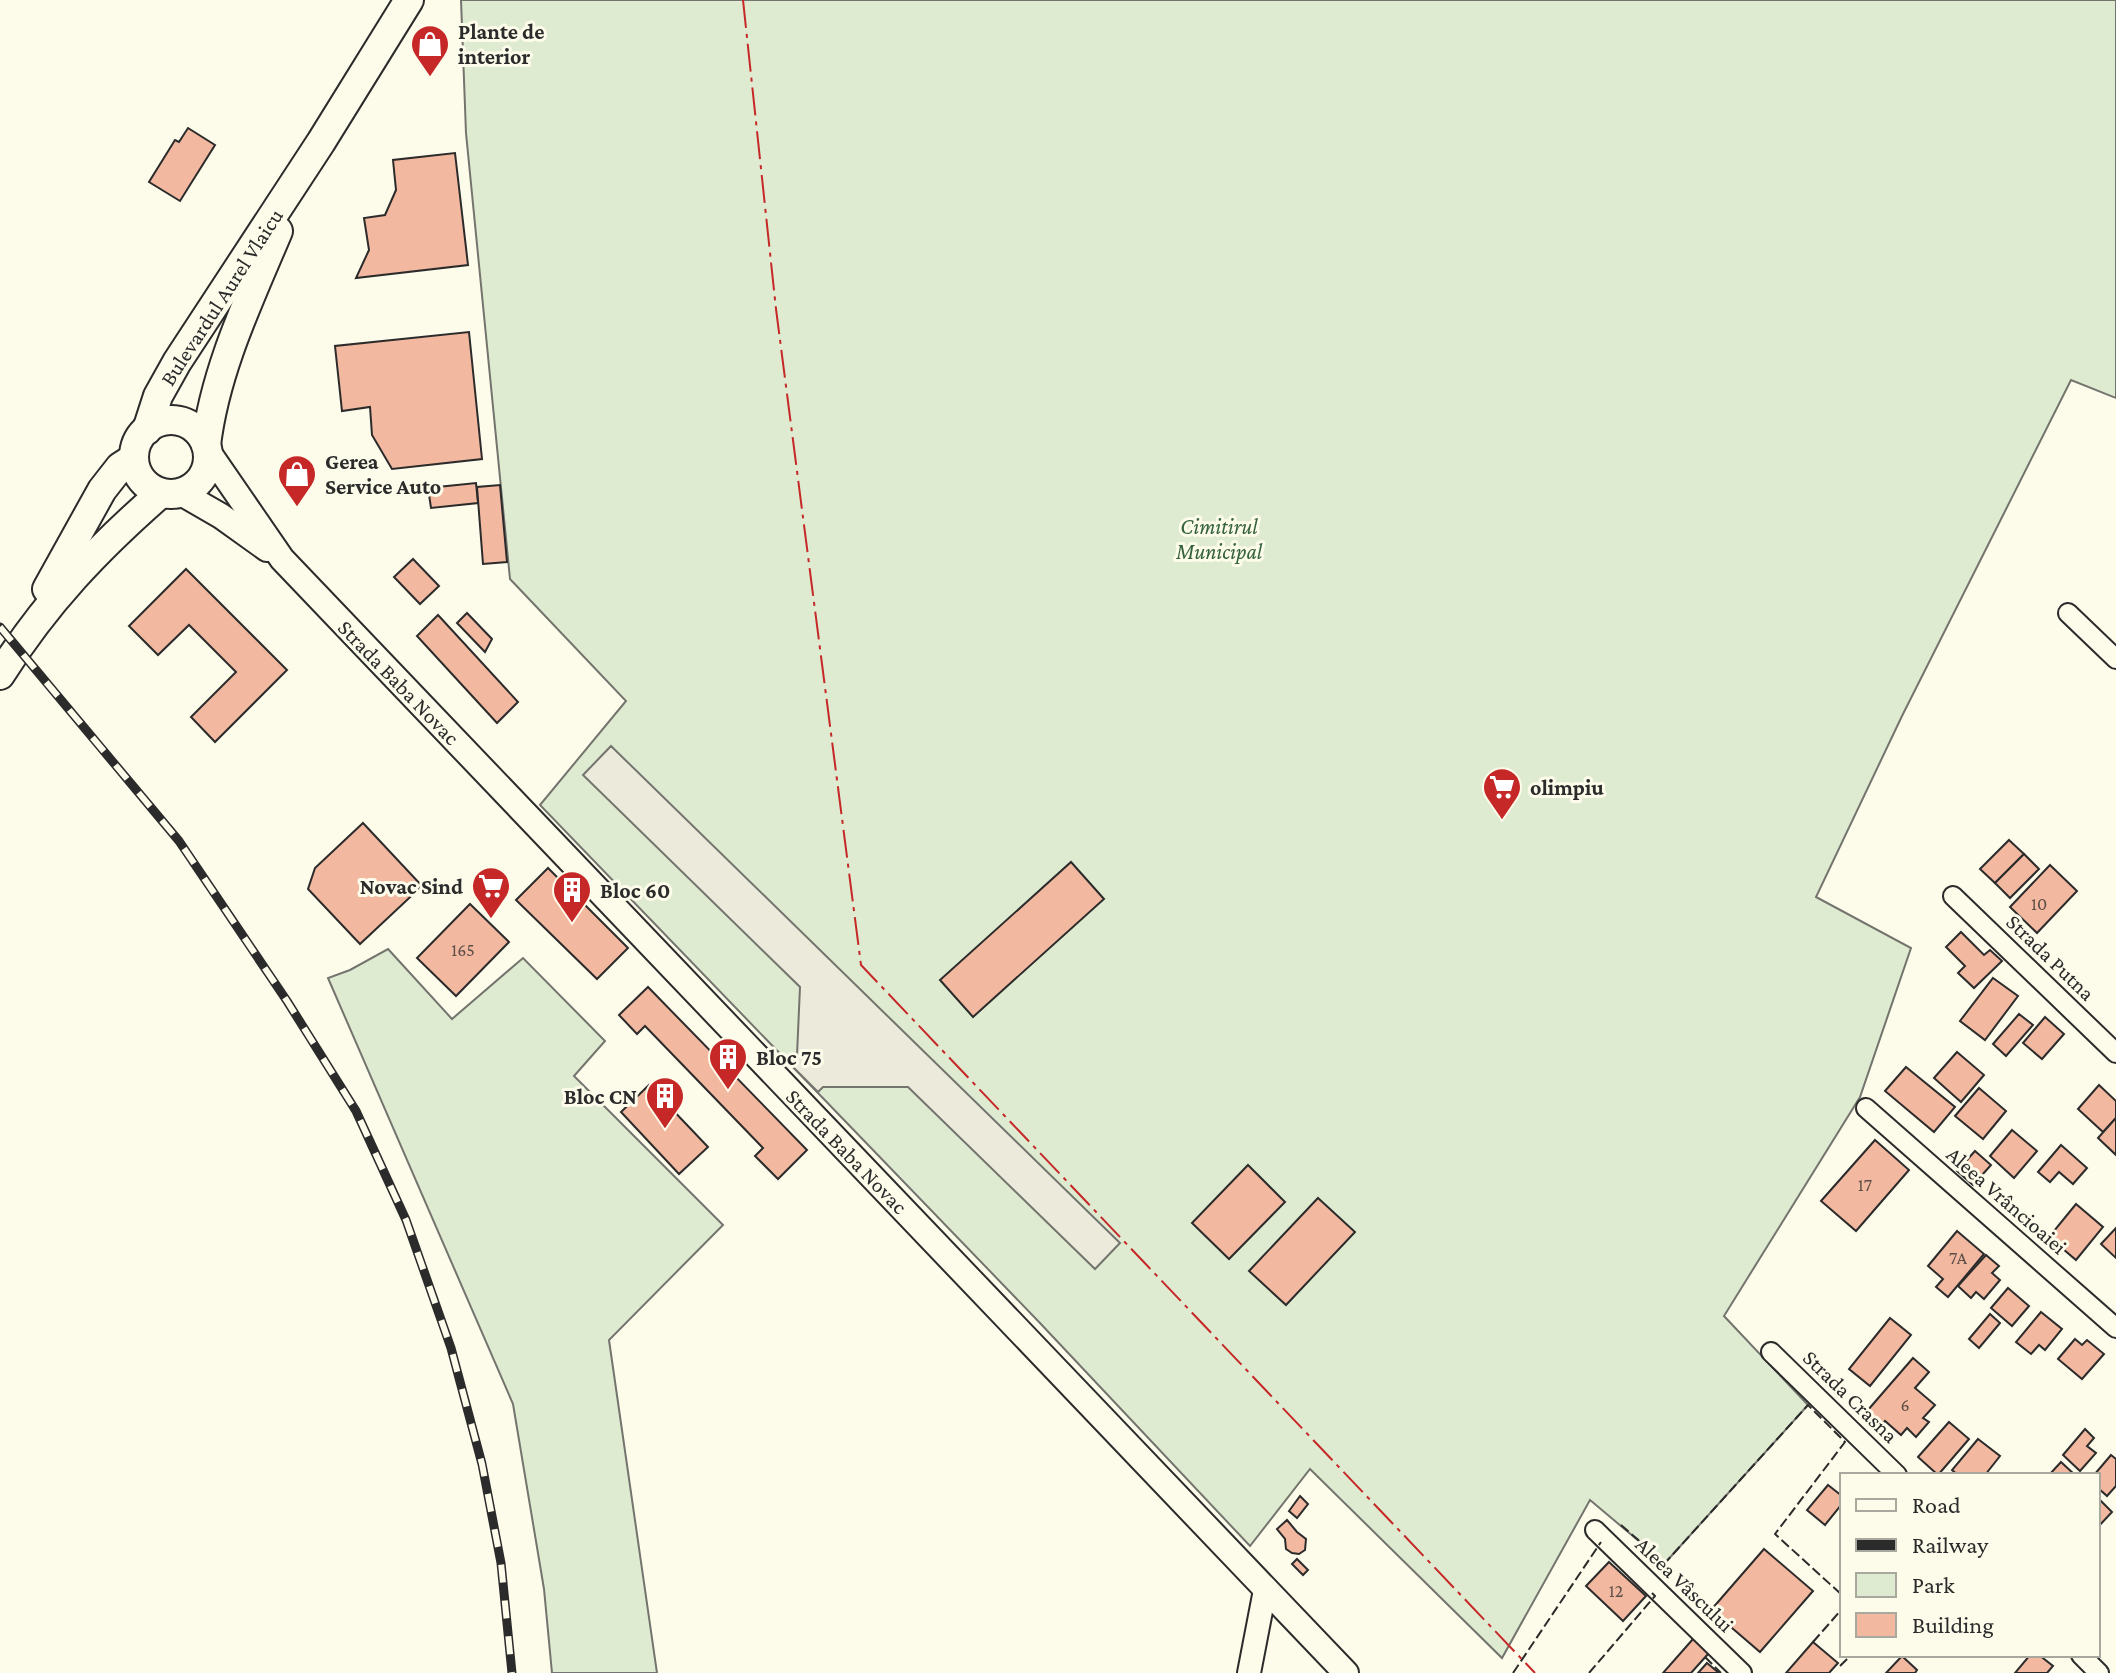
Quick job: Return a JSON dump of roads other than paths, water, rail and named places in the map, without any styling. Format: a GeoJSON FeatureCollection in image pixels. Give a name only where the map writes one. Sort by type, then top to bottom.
{"type":"FeatureCollection","features":[{"type":"Feature","properties":{"kind":"main road","name":"Bulevardul Aurel Vlaicu"},"geometry":{"type":"LineString","coordinates":[[147,430],[158,396],[177,362],[409,0]]}},
{"type":"Feature","properties":{"kind":"main road","name":"Bulevardul Aurel Vlaicu"},"geometry":{"type":"LineString","coordinates":[[206,448],[217,385],[304,167]]}},
{"type":"Feature","properties":{"kind":"main road"},"geometry":{"type":"LineString","coordinates":[[0,675],[57,595],[115,533],[171,493],[191,488],[200,481],[208,461],[206,448],[197,432],[178,421],[156,424],[147,430],[140,438],[134,458],[136,469],[150,488],[171,493]]}},
{"type":"Feature","properties":{"kind":"main road","name":"Strada Baba Novac"},"geometry":{"type":"LineString","coordinates":[[206,448],[282,559],[1346,1673]]}},
{"type":"Feature","properties":{"kind":"main road"},"geometry":{"type":"LineString","coordinates":[[18,647],[102,490],[120,467],[134,458]]}},
{"type":"Feature","properties":{"kind":"main road","name":"Strada Baba Novac"},"geometry":{"type":"LineString","coordinates":[[171,493],[221,516],[282,559]]}},
{"type":"Feature","properties":{"kind":"street"},"geometry":{"type":"LineString","coordinates":[[2068,613],[2116,659]]}},
{"type":"Feature","properties":{"kind":"street","name":"Strada Putna"},"geometry":{"type":"LineString","coordinates":[[1953,896],[2116,1053]]}},
{"type":"Feature","properties":{"kind":"street","name":"Aleea Vrâncioaiei"},"geometry":{"type":"LineString","coordinates":[[1866,1108],[2116,1328]]}},
{"type":"Feature","properties":{"kind":"street","name":"Strada Crasna"},"geometry":{"type":"LineString","coordinates":[[1771,1352],[1895,1473]]}},
{"type":"Feature","properties":{"kind":"street","name":"Aleea Vâscului"},"geometry":{"type":"LineString","coordinates":[[1595,1530],[1742,1673]]}},
{"type":"Feature","properties":{"kind":"street"},"geometry":{"type":"LineString","coordinates":[[1249,1673],[1265,1590]]}},
{"type":"Feature","properties":{"kind":"street"},"geometry":{"type":"LineString","coordinates":[[2083,1657],[2099,1673]]}},
{"type":"Feature","properties":{"kind":"railway"},"geometry":{"type":"LineString","coordinates":[[0,627],[179,841],[287,1001],[356,1111],[406,1220],[451,1348],[482,1464],[501,1563],[512,1673]]}},
{"type":"Feature","properties":{"kind":"place","name":"Plante de interior"},"geometry":{"type":"Point","coordinates":[430,78]}},
{"type":"Feature","properties":{"kind":"place","name":"Gerea Service Auto"},"geometry":{"type":"Point","coordinates":[297,508]}},
{"type":"Feature","properties":{"kind":"place","name":"olimpiu"},"geometry":{"type":"Point","coordinates":[1502,821]}},
{"type":"Feature","properties":{"kind":"place","name":"Novac Sind"},"geometry":{"type":"Point","coordinates":[491,920]}},
{"type":"Feature","properties":{"kind":"place","name":"Bloc 60"},"geometry":{"type":"Point","coordinates":[572,924]}},
{"type":"Feature","properties":{"kind":"place","name":"Bloc 75"},"geometry":{"type":"Point","coordinates":[728,1091]}},
{"type":"Feature","properties":{"kind":"place","name":"Bloc CN"},"geometry":{"type":"Point","coordinates":[665,1130]}},
{"type":"Feature","properties":{"kind":"park label","name":"Cimitirul Municipal"},"geometry":{"type":"Point","coordinates":[1219,538]}}]}
